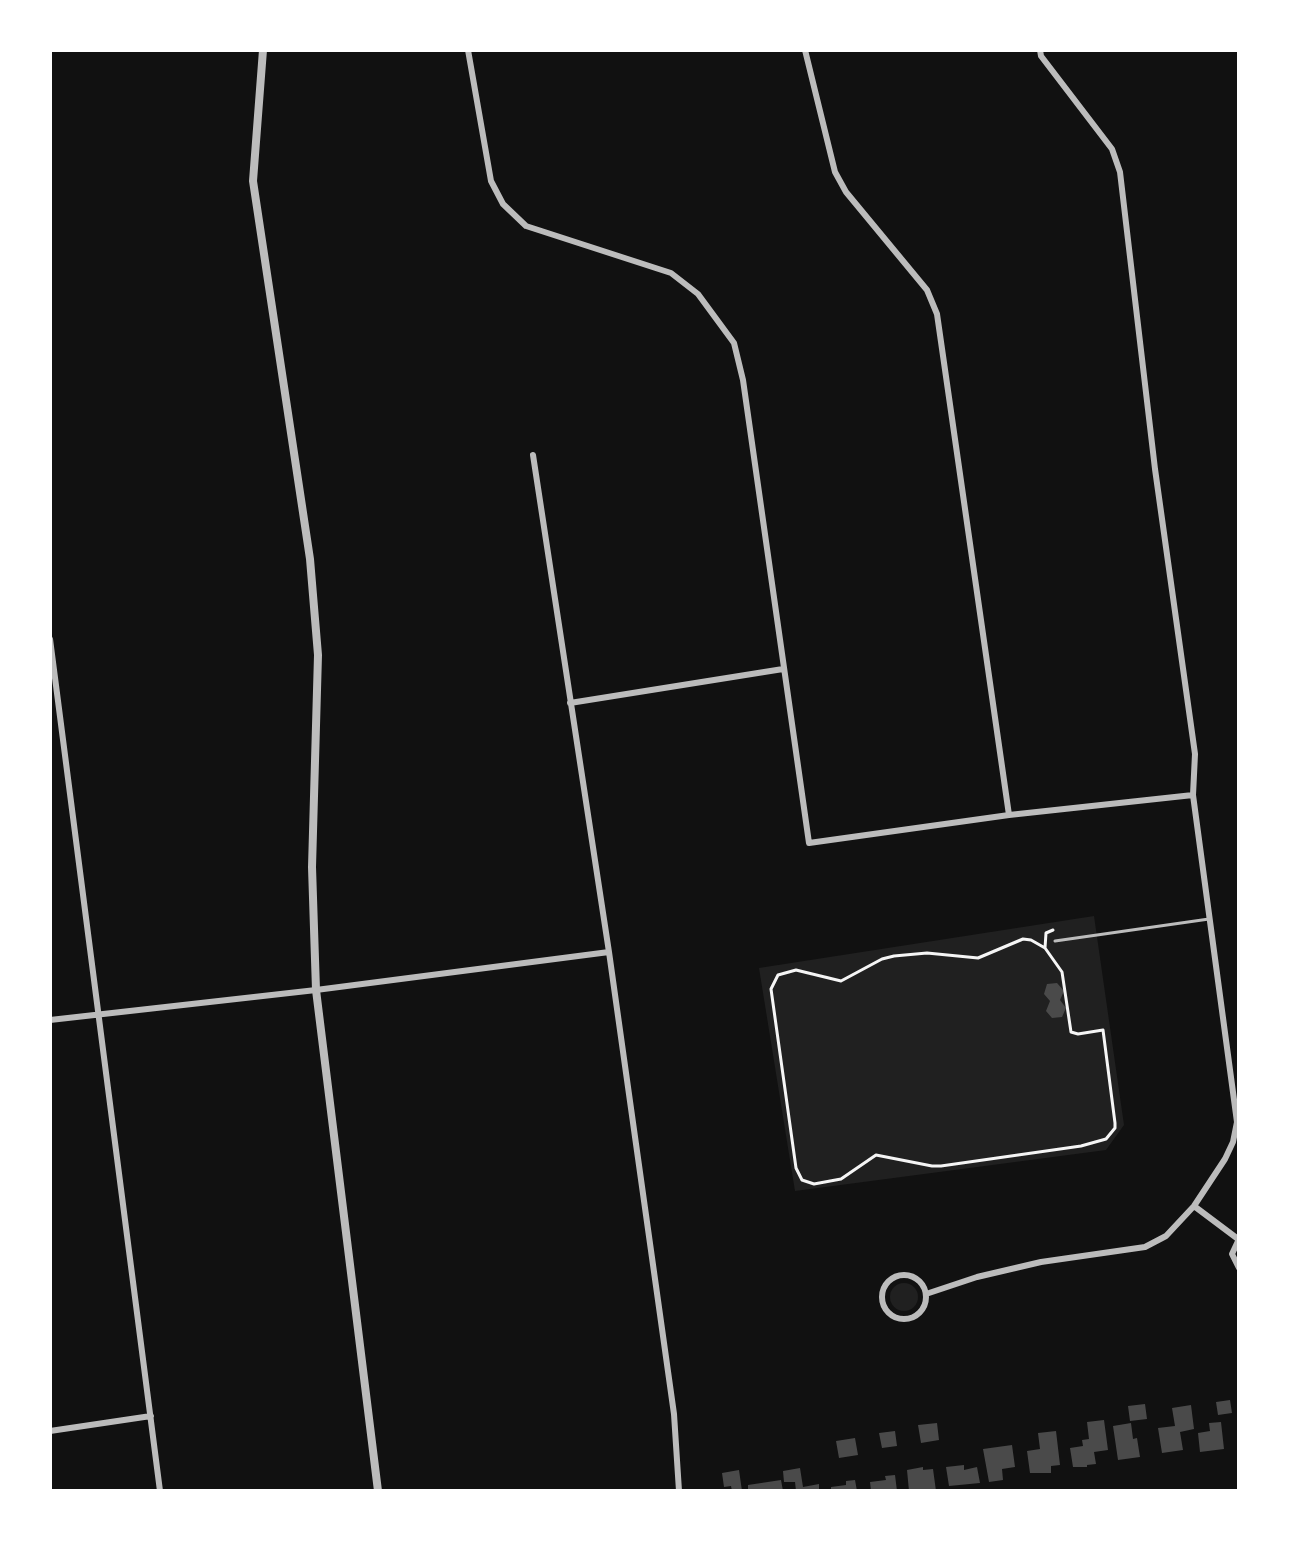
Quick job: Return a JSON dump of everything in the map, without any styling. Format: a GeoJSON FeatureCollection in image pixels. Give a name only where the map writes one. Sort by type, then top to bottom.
{"type":"FeatureCollection","features":[{"type":"Feature","properties":{"kind":"street"},"geometry":{"type":"LineString","coordinates":[[263,50],[253,181],[310,559],[318,655],[312,867],[316,990],[378,1491]]}},
{"type":"Feature","properties":{"kind":"street"},"geometry":{"type":"LineString","coordinates":[[468,50],[491,181],[503,204],[526,226],[671,273],[698,294],[734,343],[743,380],[809,843],[1009,815],[1193,795]]}},
{"type":"Feature","properties":{"kind":"street"},"geometry":{"type":"LineString","coordinates":[[805,50],[835,172],[846,192],[927,290],[937,314],[1009,815]]}},
{"type":"Feature","properties":{"kind":"street"},"geometry":{"type":"LineString","coordinates":[[926,1294],[977,1277],[1041,1262],[1145,1247],[1166,1236],[1194,1206],[1225,1159],[1237,1122],[1193,795],[1195,754],[1155,469],[1120,172],[1112,149],[1041,56],[1040,50]]}},
{"type":"Feature","properties":{"kind":"street"},"geometry":{"type":"LineString","coordinates":[[533,455],[609,952],[674,1414],[679,1491]]}},
{"type":"Feature","properties":{"kind":"street"},"geometry":{"type":"LineString","coordinates":[[50,639],[160,1491]]}},
{"type":"Feature","properties":{"kind":"street"},"geometry":{"type":"LineString","coordinates":[[570,703],[783,669]]}},
{"type":"Feature","properties":{"kind":"street"},"geometry":{"type":"LineString","coordinates":[[50,1020],[609,952]]}},
{"type":"Feature","properties":{"kind":"street"},"geometry":{"type":"LineString","coordinates":[[1194,1206],[1238,1239],[1232,1254],[1239,1268]]}},
{"type":"Feature","properties":{"kind":"street"},"geometry":{"type":"LineString","coordinates":[[900,1275],[920,1281],[926,1294],[920,1312],[908,1318],[890,1313],[883,1302],[884,1288],[893,1277],[900,1275]]}},
{"type":"Feature","properties":{"kind":"street"},"geometry":{"type":"LineString","coordinates":[[50,1431],[151,1416]]}},
{"type":"Feature","properties":{"kind":"lane"},"geometry":{"type":"LineString","coordinates":[[1055,941],[1210,919]]}},
{"type":"Feature","properties":{"kind":"path"},"geometry":{"type":"LineString","coordinates":[[1045,948],[1023,939],[978,958],[927,953],[894,956],[882,959],[841,981],[796,970],[778,975],[771,989],[796,1168],[802,1180],[814,1184],[841,1179],[876,1155],[941,1166],[1081,1146],[1106,1139],[1115,1128],[1115,1123],[1103,1030],[1078,1034],[1071,1032],[1062,972],[1045,948],[1046,933],[1053,930]]}},
{"type":"Feature","properties":{"kind":"shaded area"},"geometry":{"type":"Polygon","coordinates":[[[1094,916],[1124,1125],[1106,1150],[795,1191],[759,968],[1094,916]]]}},
{"type":"Feature","properties":{"kind":"shaded area"},"geometry":{"type":"Polygon","coordinates":[[[904,1283],[914,1287],[918,1297],[914,1307],[904,1311],[894,1307],[890,1297],[894,1287],[904,1283]]]}},
{"type":"Feature","properties":{"kind":"building"},"geometry":{"type":"Polygon","coordinates":[[[1057,983],[1064,991],[1060,1000],[1066,1008],[1062,1017],[1052,1018],[1046,1011],[1050,1001],[1044,994],[1047,984],[1057,983]]]}},
{"type":"Feature","properties":{"kind":"building"},"geometry":{"type":"Polygon","coordinates":[[[1230,1400],[1232,1413],[1218,1415],[1216,1402],[1230,1400]]]}},
{"type":"Feature","properties":{"kind":"building"},"geometry":{"type":"Polygon","coordinates":[[[1145,1404],[1147,1419],[1130,1421],[1128,1406],[1145,1404]]]}},
{"type":"Feature","properties":{"kind":"building"},"geometry":{"type":"Polygon","coordinates":[[[1191,1405],[1194,1429],[1180,1432],[1183,1450],[1162,1453],[1158,1428],[1175,1426],[1172,1408],[1191,1405]]]}},
{"type":"Feature","properties":{"kind":"building"},"geometry":{"type":"Polygon","coordinates":[[[1104,1420],[1108,1450],[1094,1452],[1096,1464],[1073,1467],[1070,1448],[1083,1446],[1082,1440],[1089,1439],[1087,1422],[1104,1420]]]}},
{"type":"Feature","properties":{"kind":"building"},"geometry":{"type":"Polygon","coordinates":[[[1221,1422],[1224,1449],[1200,1452],[1198,1433],[1210,1431],[1209,1423],[1221,1422]]]}},
{"type":"Feature","properties":{"kind":"building"},"geometry":{"type":"Polygon","coordinates":[[[937,1423],[939,1440],[921,1443],[918,1425],[937,1423]]]}},
{"type":"Feature","properties":{"kind":"building"},"geometry":{"type":"Polygon","coordinates":[[[1131,1423],[1140,1457],[1118,1460],[1113,1426],[1131,1423]]]}},
{"type":"Feature","properties":{"kind":"building"},"geometry":{"type":"Polygon","coordinates":[[[895,1431],[897,1446],[882,1448],[879,1433],[895,1431]]]}},
{"type":"Feature","properties":{"kind":"building"},"geometry":{"type":"Polygon","coordinates":[[[1056,1431],[1060,1465],[1051,1466],[1051,1473],[1030,1473],[1027,1451],[1040,1449],[1038,1433],[1056,1431]]]}},
{"type":"Feature","properties":{"kind":"building"},"geometry":{"type":"Polygon","coordinates":[[[855,1438],[858,1455],[839,1458],[836,1441],[855,1438]]]}},
{"type":"Feature","properties":{"kind":"building"},"geometry":{"type":"Polygon","coordinates":[[[1012,1445],[1015,1467],[1002,1469],[1003,1480],[989,1482],[983,1449],[1012,1445]]]}},
{"type":"Feature","properties":{"kind":"building"},"geometry":{"type":"Polygon","coordinates":[[[964,1465],[964,1470],[977,1467],[980,1483],[949,1486],[946,1467],[964,1465]]]}},
{"type":"Feature","properties":{"kind":"building"},"geometry":{"type":"Polygon","coordinates":[[[923,1467],[923,1470],[933,1469],[936,1491],[909,1491],[907,1470],[923,1467]]]}},
{"type":"Feature","properties":{"kind":"building"},"geometry":{"type":"Polygon","coordinates":[[[800,1468],[803,1487],[819,1484],[819,1491],[796,1491],[795,1482],[784,1482],[783,1471],[800,1468]]]}},
{"type":"Feature","properties":{"kind":"building"},"geometry":{"type":"Polygon","coordinates":[[[739,1470],[742,1491],[732,1491],[731,1486],[724,1487],[722,1473],[739,1470]]]}},
{"type":"Feature","properties":{"kind":"building"},"geometry":{"type":"Polygon","coordinates":[[[895,1475],[897,1491],[871,1491],[870,1482],[895,1475]]]}},
{"type":"Feature","properties":{"kind":"building"},"geometry":{"type":"Polygon","coordinates":[[[781,1480],[783,1491],[748,1491],[748,1485],[781,1480]]]}},
{"type":"Feature","properties":{"kind":"building"},"geometry":{"type":"Polygon","coordinates":[[[855,1480],[857,1491],[831,1491],[831,1487],[855,1480]]]}}]}
